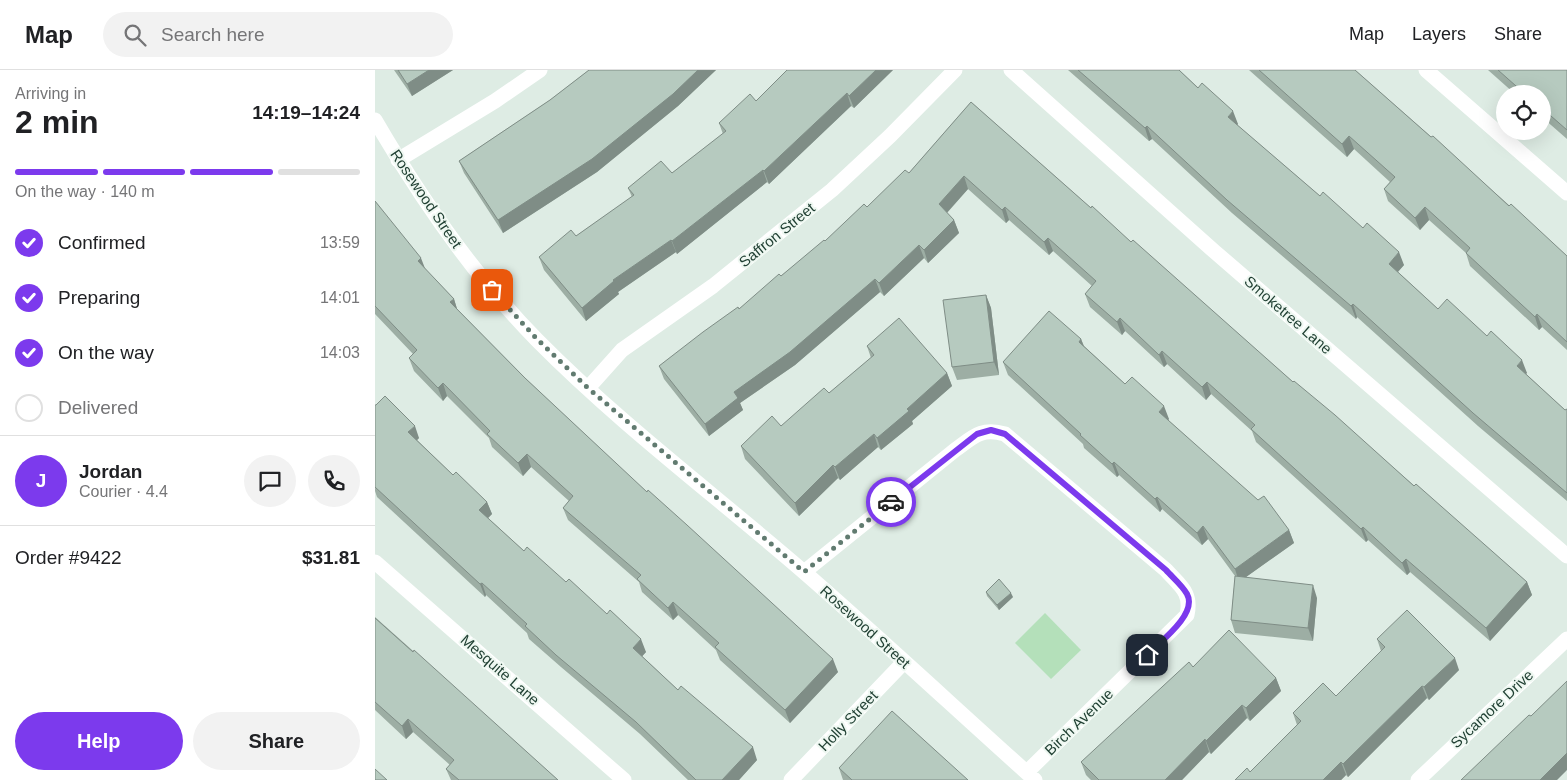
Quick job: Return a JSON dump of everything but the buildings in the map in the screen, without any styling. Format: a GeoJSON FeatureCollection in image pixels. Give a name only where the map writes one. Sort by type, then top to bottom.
{"type":"FeatureCollection","features":[{"type":"Feature","properties":{"kind":"street"},"geometry":{"type":"LineString","coordinates":[[399,160],[495,101],[540,70]]}},
{"type":"Feature","properties":{"kind":"street","name":"Saffron Street"},"geometry":{"type":"LineString","coordinates":[[588,388],[622,350],[713,286],[832,190],[890,136],[955,70]]}},
{"type":"Feature","properties":{"kind":"street","name":"Smoketree Lane"},"geometry":{"type":"LineString","coordinates":[[1011,70],[1215,252],[1567,556]]}},
{"type":"Feature","properties":{"kind":"street"},"geometry":{"type":"LineString","coordinates":[[1426,70],[1567,193]]}},
{"type":"Feature","properties":{"kind":"street","name":"Rosewood Street"},"geometry":{"type":"LineString","coordinates":[[375,120],[444,228],[481,277],[537,339],[588,388],[804,572],[1031,776]]}},
{"type":"Feature","properties":{"kind":"street","name":"Birch Avenue"},"geometry":{"type":"LineString","coordinates":[[804,572],[955,450],[977,434],[991,430],[1005,434],[1166,570],[1187,594],[1189,604],[1187,616],[1031,776]]}},
{"type":"Feature","properties":{"kind":"street","name":"Mesquite Lane"},"geometry":{"type":"LineString","coordinates":[[375,562],[624,780]]}},
{"type":"Feature","properties":{"kind":"street","name":"Sycamore Drive"},"geometry":{"type":"LineString","coordinates":[[1418,780],[1567,639]]}},
{"type":"Feature","properties":{"kind":"street","name":"Holly Street"},"geometry":{"type":"LineString","coordinates":[[791,780],[904,662]]}},
{"type":"Feature","properties":{"kind":"green space"},"geometry":{"type":"Polygon","coordinates":[[[1045,613],[1081,650],[1051,679],[1015,643],[1045,613]]]}},
{"type":"Feature","properties":{"kind":"way so far"},"geometry":{"type":"LineString","coordinates":[[492,290],[537,339],[588,388],[804,572],[891,502]]}},
{"type":"Feature","properties":{"kind":"route"},"geometry":{"type":"LineString","coordinates":[[891,502],[977,434],[991,430],[1005,434],[1166,570],[1187,594],[1189,604],[1187,616],[1147,655]]}}]}
